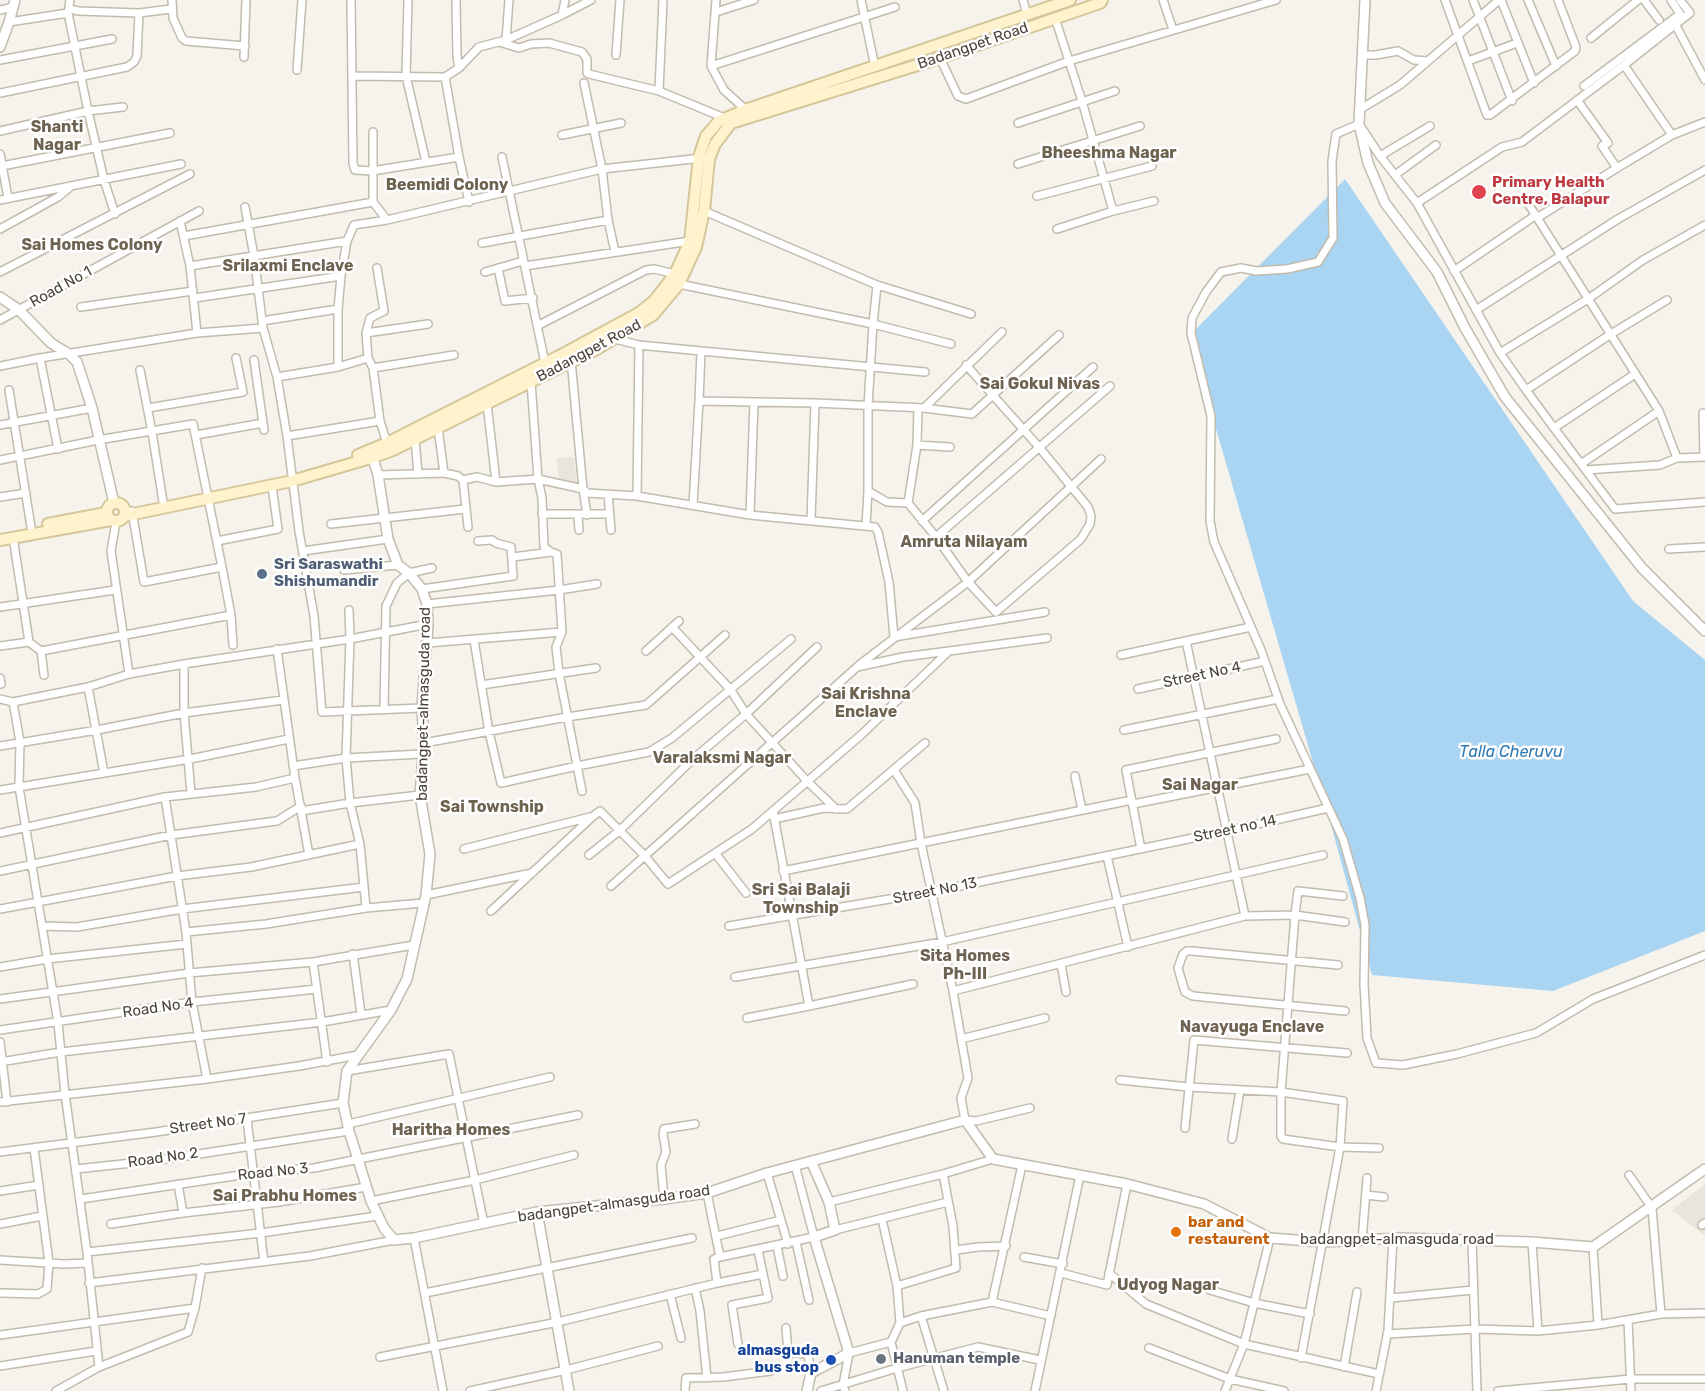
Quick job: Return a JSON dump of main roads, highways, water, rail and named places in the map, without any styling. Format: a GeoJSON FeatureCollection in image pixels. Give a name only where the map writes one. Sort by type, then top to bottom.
{"type":"FeatureCollection","features":[{"type":"Feature","properties":{"kind":"main road","name":"Badangpet Road"},"geometry":{"type":"LineString","coordinates":[[0,540],[292,478],[415,439],[531,382],[639,313],[677,279],[690,241],[706,136],[709,130],[728,120],[875,67],[1070,0]]}},
{"type":"Feature","properties":{"kind":"main road","name":"Badangpet Road"},"geometry":{"type":"LineString","coordinates":[[748,113],[940,58],[1102,0]]}},
{"type":"Feature","properties":{"kind":"main road"},"geometry":{"type":"LineString","coordinates":[[907,56],[910,67]]}},
{"type":"Feature","properties":{"kind":"main road","name":"Badangpet Road"},"geometry":{"type":"LineString","coordinates":[[372,454],[387,443],[545,363],[569,357],[615,339],[653,315],[696,247],[704,211],[704,158]]}},
{"type":"Feature","properties":{"kind":"main road","name":"Badangpet Road"},"geometry":{"type":"LineString","coordinates":[[208,497],[272,486],[292,478]]}},
{"type":"Feature","properties":{"kind":"main road"},"geometry":{"type":"LineString","coordinates":[[114,503],[108,508],[121,515]]}},
{"type":"Feature","properties":{"kind":"main road","name":"Badangpet Road"},"geometry":{"type":"LineString","coordinates":[[0,533],[121,515]]}},
{"type":"Feature","properties":{"kind":"water","name":"Talla Cheruvu"},"geometry":{"type":"Polygon","coordinates":[[[1345,179],[1633,601],[1705,660],[1705,931],[1553,991],[1372,975],[1330,821],[1189,336],[1345,179]]]}},
{"type":"Feature","properties":{"kind":"place","name":"Primary Health Centre, Balapur"},"geometry":{"type":"Point","coordinates":[1479,192]}},
{"type":"Feature","properties":{"kind":"place","name":"Sri Saraswathi Shishumandir"},"geometry":{"type":"Point","coordinates":[262,574]}},
{"type":"Feature","properties":{"kind":"place","name":"bar and restaurent"},"geometry":{"type":"Point","coordinates":[1176,1232]}},
{"type":"Feature","properties":{"kind":"place","name":"Hanuman temple"},"geometry":{"type":"Point","coordinates":[881,1359]}},
{"type":"Feature","properties":{"kind":"place","name":"almasguda bus stop"},"geometry":{"type":"Point","coordinates":[831,1360]}},
{"type":"Feature","properties":{"kind":"district","name":"Shanti Nagar"},"geometry":{"type":"Point","coordinates":[57,136]}},
{"type":"Feature","properties":{"kind":"district","name":"Bheeshma Nagar"},"geometry":{"type":"Point","coordinates":[1109,153]}},
{"type":"Feature","properties":{"kind":"district","name":"Beemidi Colony"},"geometry":{"type":"Point","coordinates":[447,185]}},
{"type":"Feature","properties":{"kind":"district","name":"Sai Homes Colony"},"geometry":{"type":"Point","coordinates":[92,245]}},
{"type":"Feature","properties":{"kind":"district","name":"Srilaxmi Enclave"},"geometry":{"type":"Point","coordinates":[288,266]}},
{"type":"Feature","properties":{"kind":"district","name":"Sai Gokul Nivas"},"geometry":{"type":"Point","coordinates":[1040,384]}},
{"type":"Feature","properties":{"kind":"district","name":"Amruta Nilayam"},"geometry":{"type":"Point","coordinates":[964,542]}},
{"type":"Feature","properties":{"kind":"district","name":"Sai Krishna Enclave"},"geometry":{"type":"Point","coordinates":[866,703]}},
{"type":"Feature","properties":{"kind":"district","name":"Varalaksmi Nagar"},"geometry":{"type":"Point","coordinates":[722,758]}},
{"type":"Feature","properties":{"kind":"district","name":"Sai Nagar"},"geometry":{"type":"Point","coordinates":[1200,785]}},
{"type":"Feature","properties":{"kind":"district","name":"Sai Township"},"geometry":{"type":"Point","coordinates":[492,807]}},
{"type":"Feature","properties":{"kind":"district","name":"Sri Sai Balaji Township"},"geometry":{"type":"Point","coordinates":[801,899]}},
{"type":"Feature","properties":{"kind":"district","name":"Sita Homes Ph-III"},"geometry":{"type":"Point","coordinates":[965,965]}},
{"type":"Feature","properties":{"kind":"district","name":"Navayuga Enclave"},"geometry":{"type":"Point","coordinates":[1252,1027]}},
{"type":"Feature","properties":{"kind":"district","name":"Haritha Homes"},"geometry":{"type":"Point","coordinates":[451,1130]}},
{"type":"Feature","properties":{"kind":"district","name":"Sai Prabhu Homes"},"geometry":{"type":"Point","coordinates":[285,1196]}},
{"type":"Feature","properties":{"kind":"district","name":"Udyog Nagar"},"geometry":{"type":"Point","coordinates":[1168,1285]}}]}
